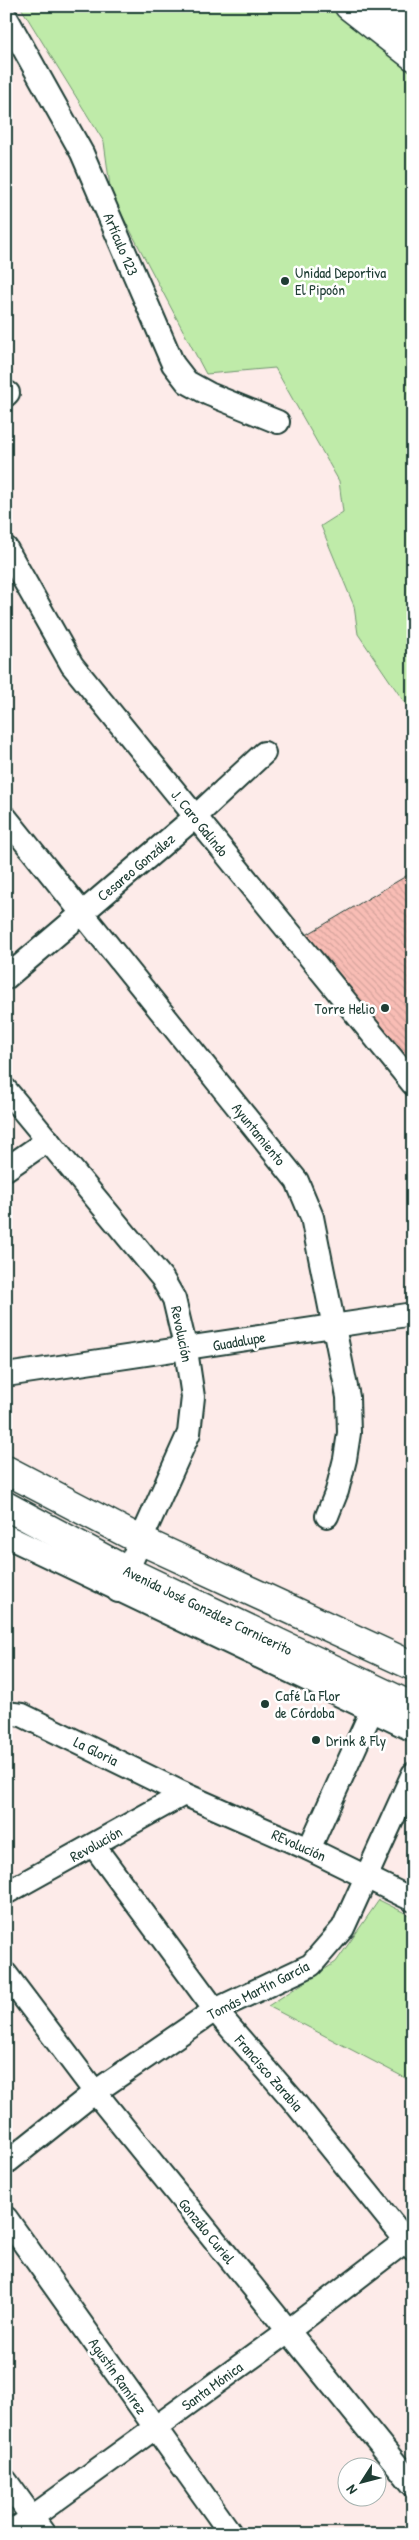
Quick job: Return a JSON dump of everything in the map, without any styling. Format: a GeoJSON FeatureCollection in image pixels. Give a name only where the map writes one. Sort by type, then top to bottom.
{"type":"FeatureCollection","features":[{"type":"Feature","properties":{"kind":"street"},"geometry":{"type":"LineString","coordinates":[[348,6],[413,56]]}},
{"type":"Feature","properties":{"kind":"street"},"geometry":{"type":"LineString","coordinates":[[384,6],[413,27]]}},
{"type":"Feature","properties":{"kind":"street","name":"Artículo 123"},"geometry":{"type":"LineString","coordinates":[[6,17],[82,153],[173,364],[187,382],[209,394],[278,422]]}},
{"type":"Feature","properties":{"kind":"street","name":"J. Caro Galindo"},"geometry":{"type":"LineString","coordinates":[[6,548],[72,665],[413,1084]]}},
{"type":"Feature","properties":{"kind":"street","name":"Cesareo González"},"geometry":{"type":"LineString","coordinates":[[6,978],[195,816],[264,753]]}},
{"type":"Feature","properties":{"kind":"street","name":"Ayuntamiento"},"geometry":{"type":"LineString","coordinates":[[6,818],[296,1181],[312,1217],[335,1324],[348,1397],[349,1433],[339,1483],[326,1516]]}},
{"type":"Feature","properties":{"kind":"street","name":"Revolución"},"geometry":{"type":"LineString","coordinates":[[6,1090],[162,1278],[174,1298],[186,1350],[193,1397],[189,1434],[142,1541],[122,1581]]}},
{"type":"Feature","properties":{"kind":"street"},"geometry":{"type":"LineString","coordinates":[[6,1169],[48,1140]]}},
{"type":"Feature","properties":{"kind":"street","name":"Guadalupe"},"geometry":{"type":"LineString","coordinates":[[6,1375],[186,1350],[335,1324],[413,1314]]}},
{"type":"Feature","properties":{"kind":"street"},"geometry":{"type":"LineString","coordinates":[[6,1470],[142,1541],[413,1666]]}},
{"type":"Feature","properties":{"kind":"street","name":"Avenida José González Carnicerito"},"geometry":{"type":"LineString","coordinates":[[7,1507],[122,1581],[413,1707]]}},
{"type":"Feature","properties":{"kind":"street"},"geometry":{"type":"LineString","coordinates":[[6,1536],[122,1581],[371,1712],[413,1730]]}},
{"type":"Feature","properties":{"kind":"street"},"geometry":{"type":"LineString","coordinates":[[309,1849],[371,1712]]}},
{"type":"Feature","properties":{"kind":"street","name":"La Gloria"},"geometry":{"type":"LineString","coordinates":[[6,1713],[22,1715],[184,1794]]}},
{"type":"Feature","properties":{"kind":"street","name":"Tomás Martín García"},"geometry":{"type":"LineString","coordinates":[[6,2163],[95,2092],[215,2010],[311,1965],[344,1928],[413,1774]]}},
{"type":"Feature","properties":{"kind":"street","name":"Revolución"},"geometry":{"type":"LineString","coordinates":[[6,1893],[94,1846],[184,1794]]}},
{"type":"Feature","properties":{"kind":"street","name":"REvolución"},"geometry":{"type":"LineString","coordinates":[[184,1794],[309,1849],[413,1900]]}},
{"type":"Feature","properties":{"kind":"street","name":"Francisco Zarabia"},"geometry":{"type":"LineString","coordinates":[[94,1846],[215,2010],[292,2098],[411,2241]]}},
{"type":"Feature","properties":{"kind":"street","name":"Gonzálo Curiel"},"geometry":{"type":"LineString","coordinates":[[6,1974],[95,2092],[413,2485]]}},
{"type":"Feature","properties":{"kind":"street","name":"Agustín Ramírez"},"geometry":{"type":"LineString","coordinates":[[6,2218],[231,2534]]}},
{"type":"Feature","properties":{"kind":"street","name":"Santa Mónica"},"geometry":{"type":"LineString","coordinates":[[9,2534],[38,2526],[154,2428],[411,2241]]}},
{"type":"Feature","properties":{"kind":"street"},"geometry":{"type":"LineString","coordinates":[[6,2481],[38,2526]]}},
{"type":"Feature","properties":{"kind":"green space","name":"Unidad Deportiva El Pipoón"},"geometry":{"type":"Polygon","coordinates":[[[20,6],[331,6],[413,65],[413,715],[358,634],[354,606],[321,526],[343,512],[339,481],[275,368],[206,374],[111,194],[104,142],[20,6]]]}},
{"type":"Feature","properties":{"kind":"green space"},"geometry":{"type":"Polygon","coordinates":[[[379,1900],[413,1917],[413,2082],[268,2006],[336,1962],[379,1900]]]}},
{"type":"Feature","properties":{"kind":"building","name":"Torre Helio"},"geometry":{"type":"Polygon","coordinates":[[[413,872],[413,1078],[303,937],[413,872]]]}},
{"type":"Feature","properties":{"kind":"place","name":"Unidad Deportiva El Pipoón"},"geometry":{"type":"Point","coordinates":[285,281]}},
{"type":"Feature","properties":{"kind":"place","name":"Torre Helio"},"geometry":{"type":"Point","coordinates":[385,1008]}},
{"type":"Feature","properties":{"kind":"place","name":"Café La Flor de Córdoba"},"geometry":{"type":"Point","coordinates":[265,1704]}},
{"type":"Feature","properties":{"kind":"place","name":"Drink & Fly"},"geometry":{"type":"Point","coordinates":[316,1740]}}]}
